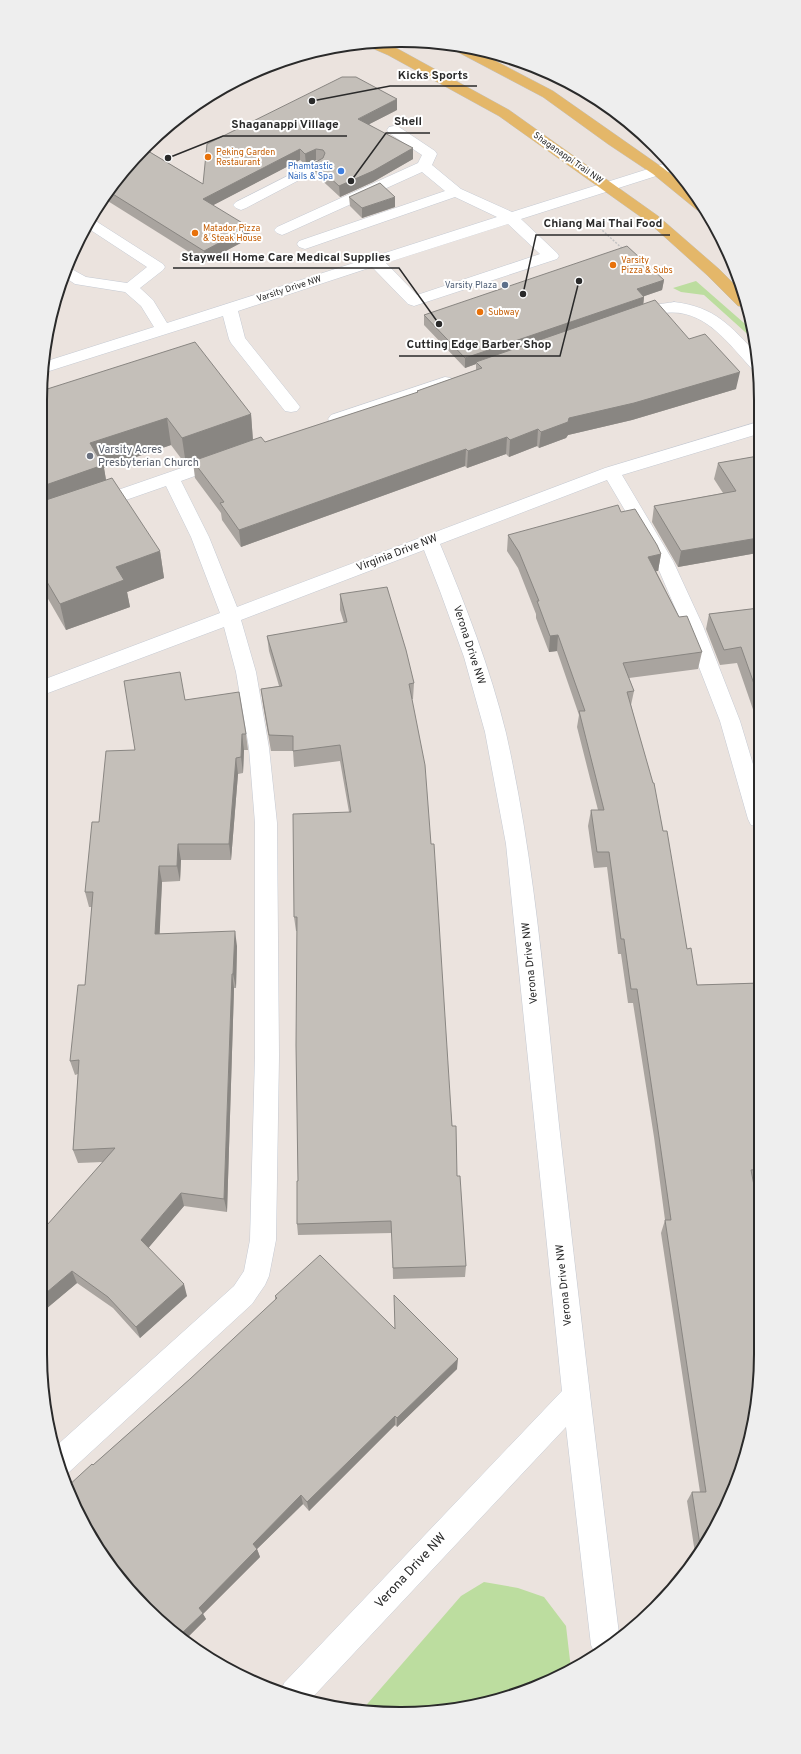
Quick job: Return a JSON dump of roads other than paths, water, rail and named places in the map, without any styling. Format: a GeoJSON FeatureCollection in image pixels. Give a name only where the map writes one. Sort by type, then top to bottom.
{"type":"FeatureCollection","features":[{"type":"Feature","properties":{"kind":"main road","name":"Shaganappi Trail NW"},"geometry":{"type":"LineString","coordinates":[[383,48],[504,113],[653,219],[713,272],[738,297]]}},
{"type":"Feature","properties":{"kind":"main road"},"geometry":{"type":"LineString","coordinates":[[474,55],[548,94],[613,141],[665,168],[680,184]]}},
{"type":"Feature","properties":{"kind":"street"},"geometry":{"type":"LineString","coordinates":[[282,230],[424,166],[430,154],[394,130]]}},
{"type":"Feature","properties":{"kind":"street"},"geometry":{"type":"LineString","coordinates":[[241,205],[317,165]]}},
{"type":"Feature","properties":{"kind":"street"},"geometry":{"type":"LineString","coordinates":[[375,261],[414,300],[550,256],[511,218],[456,192],[424,166]]}},
{"type":"Feature","properties":{"kind":"street","name":"Varsity Drive NW"},"geometry":{"type":"LineString","coordinates":[[49,366],[665,168]]}},
{"type":"Feature","properties":{"kind":"street"},"geometry":{"type":"LineString","coordinates":[[305,244],[456,192]]}},
{"type":"Feature","properties":{"kind":"street"},"geometry":{"type":"LineString","coordinates":[[93,225],[157,267],[130,288]]}},
{"type":"Feature","properties":{"kind":"street"},"geometry":{"type":"LineString","coordinates":[[71,274],[81,281],[130,288],[147,303],[163,329]]}},
{"type":"Feature","properties":{"kind":"street"},"geometry":{"type":"LineString","coordinates":[[616,321],[658,308],[673,306],[694,310],[705,313],[716,320],[751,358]]}},
{"type":"Feature","properties":{"kind":"street"},"geometry":{"type":"LineString","coordinates":[[229,308],[237,339],[291,406]]}},
{"type":"Feature","properties":{"kind":"street"},"geometry":{"type":"LineString","coordinates":[[322,425],[458,377]]}},
{"type":"Feature","properties":{"kind":"street","name":"Virginia Drive NW"},"geometry":{"type":"LineString","coordinates":[[47,686],[611,472],[754,429]]}},
{"type":"Feature","properties":{"kind":"street"},"geometry":{"type":"LineString","coordinates":[[47,522],[239,454]]}},
{"type":"Feature","properties":{"kind":"street"},"geometry":{"type":"LineString","coordinates":[[611,472],[664,562],[693,626],[730,721],[754,802]]}},
{"type":"Feature","properties":{"kind":"street"},"geometry":{"type":"LineString","coordinates":[[63,1458],[243,1295],[256,1276],[263,1240],[267,1056],[266,823],[258,740],[246,672],[231,617],[200,537],[171,478]]}},
{"type":"Feature","properties":{"kind":"street","name":"Verona Drive NW"},"geometry":{"type":"LineString","coordinates":[[429,541],[450,591],[474,658],[495,732],[518,852],[576,1396],[606,1641]]}},
{"type":"Feature","properties":{"kind":"street","name":"Verona Drive NW"},"geometry":{"type":"LineString","coordinates":[[298,1691],[576,1396]]}},
{"type":"Feature","properties":{"kind":"place","name":"Kicks Sports"},"geometry":{"type":"Point","coordinates":[312,101]}},
{"type":"Feature","properties":{"kind":"place","name":"Peking Garden Restaurant"},"geometry":{"type":"Point","coordinates":[208,157]}},
{"type":"Feature","properties":{"kind":"place","name":"Shaganappi Village"},"geometry":{"type":"Point","coordinates":[168,158]}},
{"type":"Feature","properties":{"kind":"place","name":"Phamtastic Nails & Spa"},"geometry":{"type":"Point","coordinates":[341,171]}},
{"type":"Feature","properties":{"kind":"place","name":"Shell"},"geometry":{"type":"Point","coordinates":[351,181]}},
{"type":"Feature","properties":{"kind":"place","name":"Matador Pizza & Steak House"},"geometry":{"type":"Point","coordinates":[195,233]}},
{"type":"Feature","properties":{"kind":"place","name":"Varsity Pizza & Subs"},"geometry":{"type":"Point","coordinates":[613,265]}},
{"type":"Feature","properties":{"kind":"place","name":"Cutting Edge Barber Shop"},"geometry":{"type":"Point","coordinates":[579,281]}},
{"type":"Feature","properties":{"kind":"place","name":"Varsity Plaza"},"geometry":{"type":"Point","coordinates":[505,285]}},
{"type":"Feature","properties":{"kind":"place","name":"Chiang Mai Thai Food"},"geometry":{"type":"Point","coordinates":[523,294]}},
{"type":"Feature","properties":{"kind":"place","name":"Subway"},"geometry":{"type":"Point","coordinates":[480,312]}},
{"type":"Feature","properties":{"kind":"place","name":"Staywell Home Care Medical Supplies"},"geometry":{"type":"Point","coordinates":[439,324]}},
{"type":"Feature","properties":{"kind":"place","name":"Varsity Acres Presbyterian Church"},"geometry":{"type":"Point","coordinates":[90,456]}}]}
